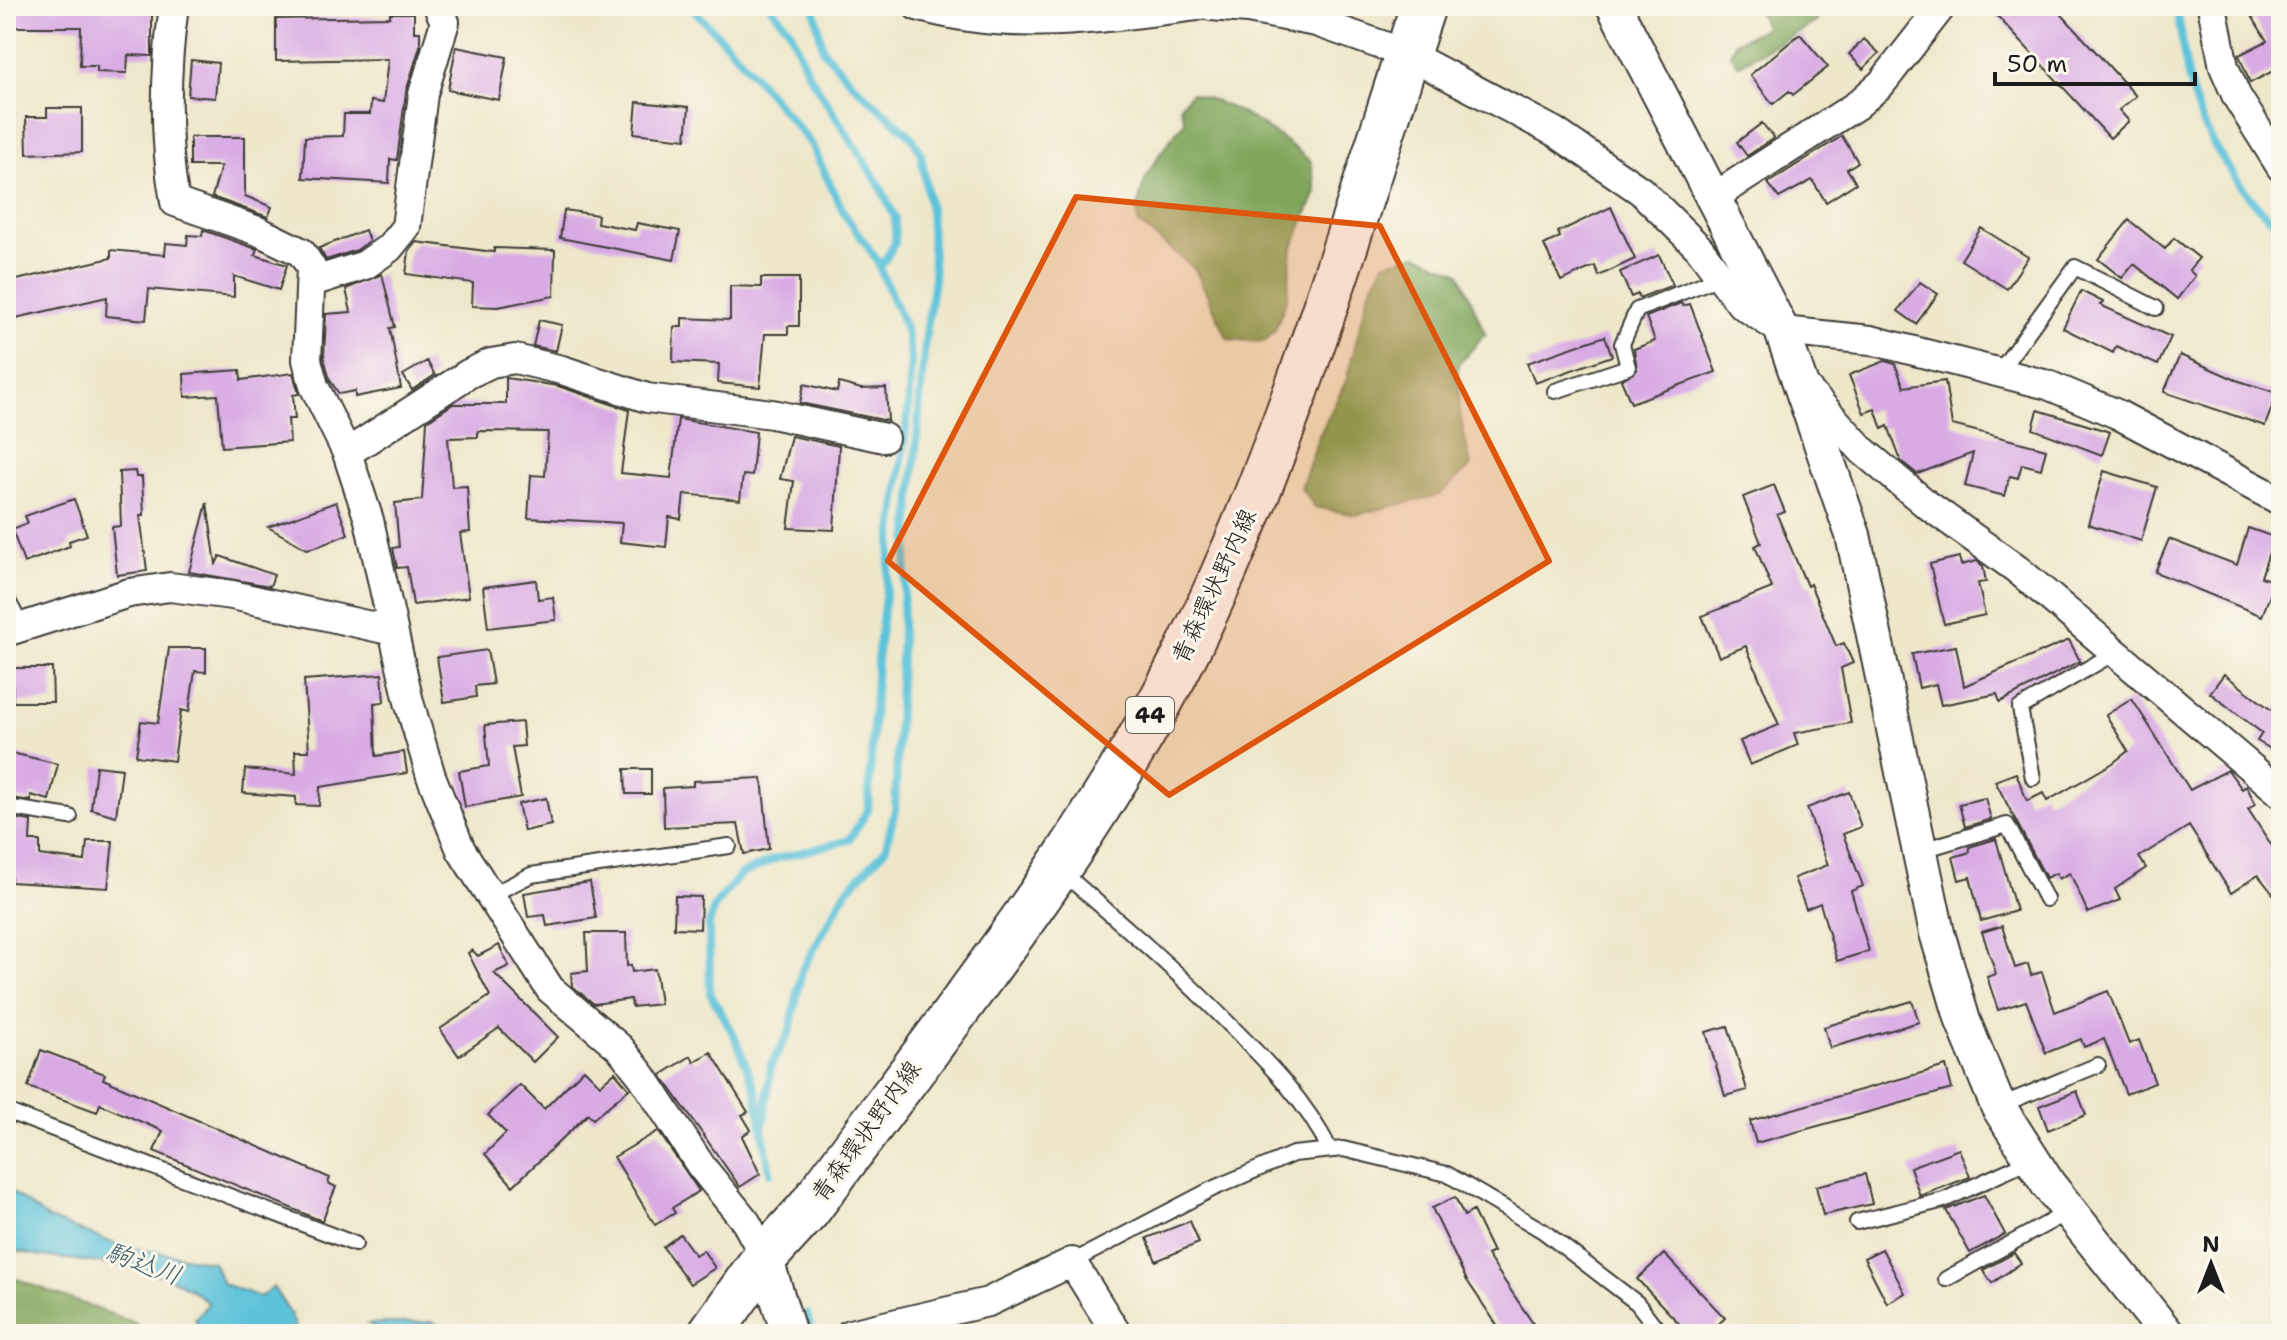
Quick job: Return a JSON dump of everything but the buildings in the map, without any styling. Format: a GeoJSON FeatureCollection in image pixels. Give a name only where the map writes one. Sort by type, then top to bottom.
{"type":"FeatureCollection","features":[{"type":"Feature","properties":{"kind":"main road","name":"青森環状野内線"},"geometry":{"type":"LineString","coordinates":[[710,1334],[765,1257],[808,1210],[1059,869],[1186,652],[1228,562],[1285,421],[1423,6]]}},
{"type":"Feature","properties":{"kind":"street"},"geometry":{"type":"LineString","coordinates":[[174,6],[169,46],[170,172],[175,202],[258,231],[301,252],[311,267],[306,321],[307,360],[314,386],[347,453],[369,520],[393,631],[431,776],[461,850],[550,989],[620,1048],[701,1166],[746,1222],[765,1257],[789,1334]]}},
{"type":"Feature","properties":{"kind":"street"},"geometry":{"type":"LineString","coordinates":[[312,282],[365,265],[389,248],[406,227],[423,94],[445,22],[438,6]]}},
{"type":"Feature","properties":{"kind":"street"},"geometry":{"type":"LineString","coordinates":[[917,6],[995,22],[1033,24],[1197,6]]}},
{"type":"Feature","properties":{"kind":"street"},"geometry":{"type":"LineString","coordinates":[[1211,6],[1248,9],[1316,22],[1407,54],[1555,132],[1641,191],[1699,248],[1741,304],[1782,331],[1871,340],[2048,385],[2117,414],[2281,501]]}},
{"type":"Feature","properties":{"kind":"street"},"geometry":{"type":"LineString","coordinates":[[1614,6],[1782,331],[1853,535],[1919,851],[1963,1021],[1998,1106],[2070,1211],[2167,1334]]}},
{"type":"Feature","properties":{"kind":"street"},"geometry":{"type":"LineString","coordinates":[[1714,197],[1857,105],[1882,83],[1942,6]]}},
{"type":"Feature","properties":{"kind":"street"},"geometry":{"type":"LineString","coordinates":[[2212,6],[2224,67],[2237,97],[2281,167]]}},
{"type":"Feature","properties":{"kind":"street"},"geometry":{"type":"LineString","coordinates":[[347,453],[468,374],[491,363],[515,359],[562,370],[647,398],[772,414],[884,438]]}},
{"type":"Feature","properties":{"kind":"street"},"geometry":{"type":"LineString","coordinates":[[1798,378],[1863,451],[1925,503],[2018,570],[2281,793]]}},
{"type":"Feature","properties":{"kind":"street"},"geometry":{"type":"LineString","coordinates":[[14,629],[129,593],[170,587],[232,595],[393,631]]}},
{"type":"Feature","properties":{"kind":"street"},"geometry":{"type":"LineString","coordinates":[[850,1334],[988,1302],[1072,1262],[1117,1334]]}},
{"type":"Feature","properties":{"kind":"lane"},"geometry":{"type":"LineString","coordinates":[[1999,372],[2075,267],[2156,308]]}},
{"type":"Feature","properties":{"kind":"lane"},"geometry":{"type":"LineString","coordinates":[[1555,391],[1628,367],[1622,344],[1637,310],[1720,277]]}},
{"type":"Feature","properties":{"kind":"lane"},"geometry":{"type":"LineString","coordinates":[[6,597],[14,629]]}},
{"type":"Feature","properties":{"kind":"lane"},"geometry":{"type":"LineString","coordinates":[[2033,778],[2020,708],[2116,652]]}},
{"type":"Feature","properties":{"kind":"lane"},"geometry":{"type":"LineString","coordinates":[[6,807],[70,817]]}},
{"type":"Feature","properties":{"kind":"lane"},"geometry":{"type":"LineString","coordinates":[[1919,851],[2007,825],[2046,899]]}},
{"type":"Feature","properties":{"kind":"lane"},"geometry":{"type":"LineString","coordinates":[[489,896],[531,875],[729,846]]}},
{"type":"Feature","properties":{"kind":"lane"},"geometry":{"type":"LineString","coordinates":[[1059,869],[1170,964],[1284,1080],[1316,1122],[1330,1150]]}},
{"type":"Feature","properties":{"kind":"lane"},"geometry":{"type":"LineString","coordinates":[[1998,1106],[2098,1065]]}},
{"type":"Feature","properties":{"kind":"lane"},"geometry":{"type":"LineString","coordinates":[[6,1111],[355,1244]]}},
{"type":"Feature","properties":{"kind":"lane"},"geometry":{"type":"LineString","coordinates":[[1072,1262],[1212,1189],[1293,1154],[1343,1149],[1447,1174],[1555,1240],[1637,1303],[1661,1334]]}},
{"type":"Feature","properties":{"kind":"lane"},"geometry":{"type":"LineString","coordinates":[[1857,1222],[1944,1200],[2033,1159]]}},
{"type":"Feature","properties":{"kind":"lane"},"geometry":{"type":"LineString","coordinates":[[1946,1279],[2070,1211]]}},
{"type":"Feature","properties":{"kind":"highlighted area"},"geometry":{"type":"Polygon","coordinates":[[[1076,197],[1380,226],[1549,561],[1169,795],[888,561],[1076,197]]]}},
{"type":"Feature","properties":{"kind":"green space"},"geometry":{"type":"Polygon","coordinates":[[[1755,6],[1815,6],[1821,11],[1816,22],[1738,65],[1730,54],[1735,42],[1766,28],[1755,6]]]}},
{"type":"Feature","properties":{"kind":"green space"},"geometry":{"type":"Polygon","coordinates":[[[1191,93],[1255,121],[1311,162],[1316,192],[1292,249],[1287,298],[1275,330],[1264,342],[1228,339],[1195,269],[1138,223],[1140,195],[1145,181],[1167,144],[1185,122],[1180,106],[1191,93]]]}},
{"type":"Feature","properties":{"kind":"green space"},"geometry":{"type":"Polygon","coordinates":[[[1417,254],[1460,273],[1485,334],[1458,365],[1460,414],[1471,466],[1439,495],[1355,515],[1315,507],[1301,488],[1319,436],[1346,381],[1369,292],[1384,263],[1417,254]]]}},
{"type":"Feature","properties":{"kind":"green space"},"geometry":{"type":"Polygon","coordinates":[[[6,1275],[135,1323],[149,1334],[6,1334],[6,1275]]]}},
{"type":"Feature","properties":{"kind":"water","name":"駒込川"},"geometry":{"type":"Polygon","coordinates":[[[6,1188],[49,1219],[121,1246],[213,1262],[223,1284],[260,1297],[273,1287],[291,1315],[298,1334],[203,1334],[195,1319],[208,1304],[190,1289],[167,1278],[140,1270],[6,1248],[6,1188]]]}},
{"type":"Feature","properties":{"kind":"water"},"geometry":{"type":"Polygon","coordinates":[[[432,1322],[458,1334],[386,1334],[368,1324],[432,1322]]]}},
{"type":"Feature","properties":{"kind":"waterway"},"geometry":{"type":"LineString","coordinates":[[690,6],[737,55],[811,144],[845,215],[875,257],[906,330],[911,358],[908,412],[877,660],[868,810],[849,840],[775,859],[740,875],[714,907],[709,925],[710,993],[735,1037],[756,1091],[770,1173]]}},
{"type":"Feature","properties":{"kind":"waterway"},"geometry":{"type":"LineString","coordinates":[[770,6],[790,30],[808,73],[880,186],[895,218],[895,243],[880,268]]}},
{"type":"Feature","properties":{"kind":"waterway"},"geometry":{"type":"LineString","coordinates":[[764,1122],[771,1065],[790,1031],[802,970],[846,891],[885,850],[895,810],[903,604],[925,342],[934,278],[930,210],[921,154],[912,137],[854,85],[823,50],[814,6]]}},
{"type":"Feature","properties":{"kind":"waterway"},"geometry":{"type":"LineString","coordinates":[[2177,6],[2188,76],[2206,129],[2246,192],[2281,226]]}},
{"type":"Feature","properties":{"kind":"waterway"},"geometry":{"type":"LineString","coordinates":[[807,1314],[811,1330]]}}]}
